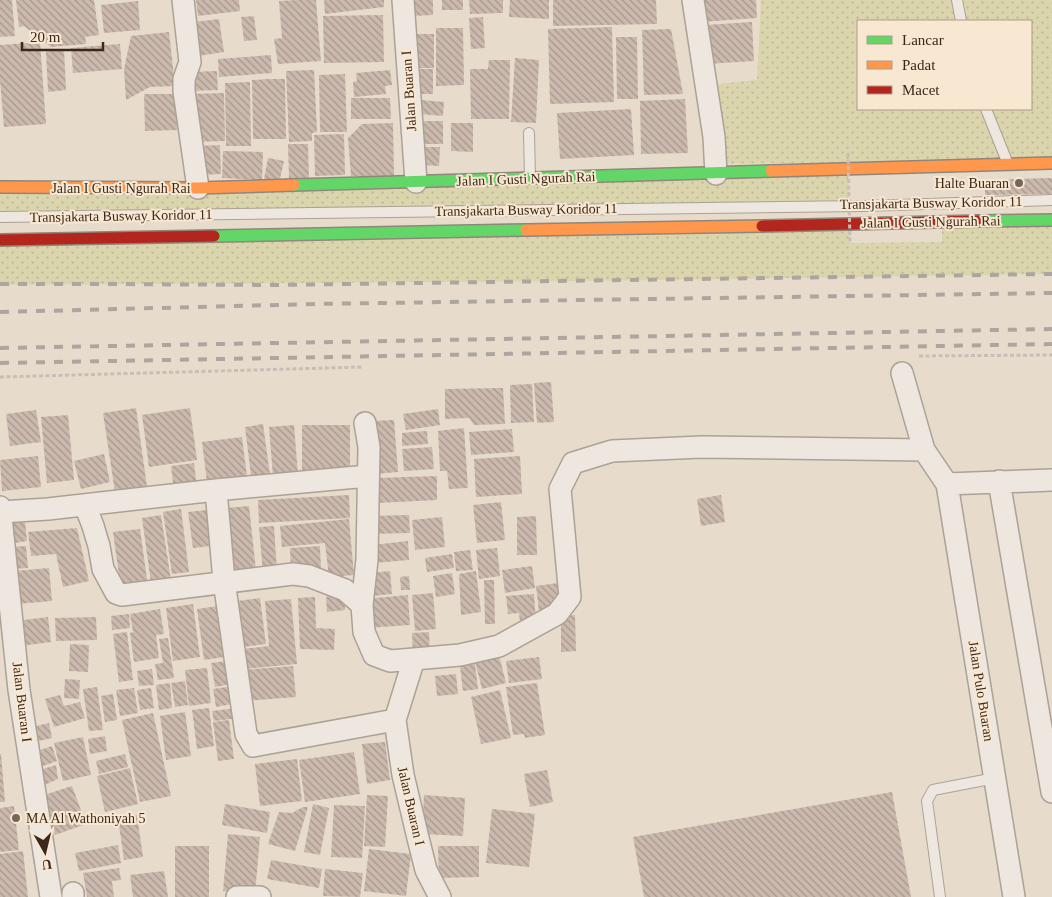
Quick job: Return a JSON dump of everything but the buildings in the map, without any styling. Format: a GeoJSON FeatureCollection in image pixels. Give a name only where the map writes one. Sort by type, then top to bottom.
{"type":"FeatureCollection","features":[{"type":"Feature","properties":{"kind":"main road","name":"Jalan I Gusti Ngurah Rai"},"geometry":{"type":"LineString","coordinates":[[0,187],[198,188],[1052,163]]}},
{"type":"Feature","properties":{"kind":"main road","name":"Jalan I Gusti Ngurah Rai"},"geometry":{"type":"LineString","coordinates":[[0,240],[1052,220]]}},
{"type":"Feature","properties":{"kind":"street"},"geometry":{"type":"LineString","coordinates":[[183,0],[190,62],[184,79],[184,91],[198,188]]}},
{"type":"Feature","properties":{"kind":"street","name":"Jalan Buaran I"},"geometry":{"type":"LineString","coordinates":[[403,0],[416,182]]}},
{"type":"Feature","properties":{"kind":"street"},"geometry":{"type":"LineString","coordinates":[[693,0],[714,138],[716,174]]}},
{"type":"Feature","properties":{"kind":"street"},"geometry":{"type":"LineString","coordinates":[[902,374],[924,450],[947,484],[1052,480]]}},
{"type":"Feature","properties":{"kind":"street"},"geometry":{"type":"LineString","coordinates":[[365,423],[368,447],[368,476],[367,560],[362,605],[364,632],[374,655],[390,661],[460,655],[499,646],[556,614],[570,597],[560,489],[572,463],[612,451],[701,447],[924,450]]}},
{"type":"Feature","properties":{"kind":"street"},"geometry":{"type":"LineString","coordinates":[[0,512],[368,476]]}},
{"type":"Feature","properties":{"kind":"street"},"geometry":{"type":"LineString","coordinates":[[998,481],[1052,792]]}},
{"type":"Feature","properties":{"kind":"street","name":"Jalan Pulo Buaran"},"geometry":{"type":"LineString","coordinates":[[947,484],[1014,897]]}},
{"type":"Feature","properties":{"kind":"street"},"geometry":{"type":"LineString","coordinates":[[216,490],[224,581],[246,734],[253,746],[395,720]]}},
{"type":"Feature","properties":{"kind":"street"},"geometry":{"type":"LineString","coordinates":[[84,505],[99,546],[103,569],[116,593],[122,595],[293,574],[308,576],[346,590],[362,605]]}},
{"type":"Feature","properties":{"kind":"street","name":"Jalan Buaran I"},"geometry":{"type":"LineString","coordinates":[[0,507],[19,690],[51,897]]}},
{"type":"Feature","properties":{"kind":"street","name":"Jalan Buaran I"},"geometry":{"type":"LineString","coordinates":[[414,659],[395,720],[403,775],[426,870],[440,897]]}},
{"type":"Feature","properties":{"kind":"street"},"geometry":{"type":"LineString","coordinates":[[237,897],[260,897]]}},
{"type":"Feature","properties":{"kind":"lane"},"geometry":{"type":"LineString","coordinates":[[957,0],[961,20]]}},
{"type":"Feature","properties":{"kind":"lane"},"geometry":{"type":"LineString","coordinates":[[986,110],[1008,164]]}},
{"type":"Feature","properties":{"kind":"lane"},"geometry":{"type":"LineString","coordinates":[[529,133],[530,179]]}},
{"type":"Feature","properties":{"kind":"lane","name":"Transjakarta Busway Koridor 11"},"geometry":{"type":"LineString","coordinates":[[0,218],[865,206],[1052,200]]}},
{"type":"Feature","properties":{"kind":"lane"},"geometry":{"type":"LineString","coordinates":[[940,897],[927,801],[932,790],[995,778]]}},
{"type":"Feature","properties":{"kind":"path"},"geometry":{"type":"LineString","coordinates":[[848,154],[850,243]]}},
{"type":"Feature","properties":{"kind":"path"},"geometry":{"type":"LineString","coordinates":[[914,356],[1052,355]]}},
{"type":"Feature","properties":{"kind":"path"},"geometry":{"type":"LineString","coordinates":[[0,377],[363,368]]}},
{"type":"Feature","properties":{"kind":"shaded area"},"geometry":{"type":"Polygon","coordinates":[[[761,0],[1052,0],[1052,160],[705,164],[698,86],[757,80],[761,0]]]}},
{"type":"Feature","properties":{"kind":"shaded area"},"geometry":{"type":"Polygon","coordinates":[[[848,169],[849,206],[0,217],[0,187],[848,169]]]}},
{"type":"Feature","properties":{"kind":"shaded area"},"geometry":{"type":"Polygon","coordinates":[[[1052,220],[1052,274],[594,281],[0,285],[0,240],[849,225],[850,243],[942,242],[942,222],[1052,220]]]}},
{"type":"Feature","properties":{"kind":"railway"},"geometry":{"type":"LineString","coordinates":[[0,284],[275,285],[1052,274]]}},
{"type":"Feature","properties":{"kind":"railway"},"geometry":{"type":"LineString","coordinates":[[0,312],[315,304],[1052,293]]}},
{"type":"Feature","properties":{"kind":"railway"},"geometry":{"type":"LineString","coordinates":[[0,348],[1052,329]]}},
{"type":"Feature","properties":{"kind":"railway"},"geometry":{"type":"LineString","coordinates":[[0,363],[1052,344]]}},
{"type":"Feature","properties":{"kind":"traffic: fast"},"geometry":{"type":"LineString","coordinates":[[294,185],[771,171]]}},
{"type":"Feature","properties":{"kind":"traffic: fast"},"geometry":{"type":"LineString","coordinates":[[980,221],[1052,220]]}},
{"type":"Feature","properties":{"kind":"traffic: fast"},"geometry":{"type":"LineString","coordinates":[[214,236],[526,230]]}},
{"type":"Feature","properties":{"kind":"traffic: slow"},"geometry":{"type":"LineString","coordinates":[[771,171],[1052,163]]}},
{"type":"Feature","properties":{"kind":"traffic: slow"},"geometry":{"type":"LineString","coordinates":[[0,187],[198,188],[294,185]]}},
{"type":"Feature","properties":{"kind":"traffic: slow"},"geometry":{"type":"LineString","coordinates":[[526,230],[762,226]]}},
{"type":"Feature","properties":{"kind":"traffic: jam"},"geometry":{"type":"LineString","coordinates":[[762,226],[980,221]]}},
{"type":"Feature","properties":{"kind":"traffic: jam"},"geometry":{"type":"LineString","coordinates":[[0,240],[214,236]]}},
{"type":"Feature","properties":{"kind":"place","name":"Halte Buaran"},"geometry":{"type":"Point","coordinates":[1019,183]}},
{"type":"Feature","properties":{"kind":"place","name":"MA Al Wathoniyah 5"},"geometry":{"type":"Point","coordinates":[16,818]}}]}
